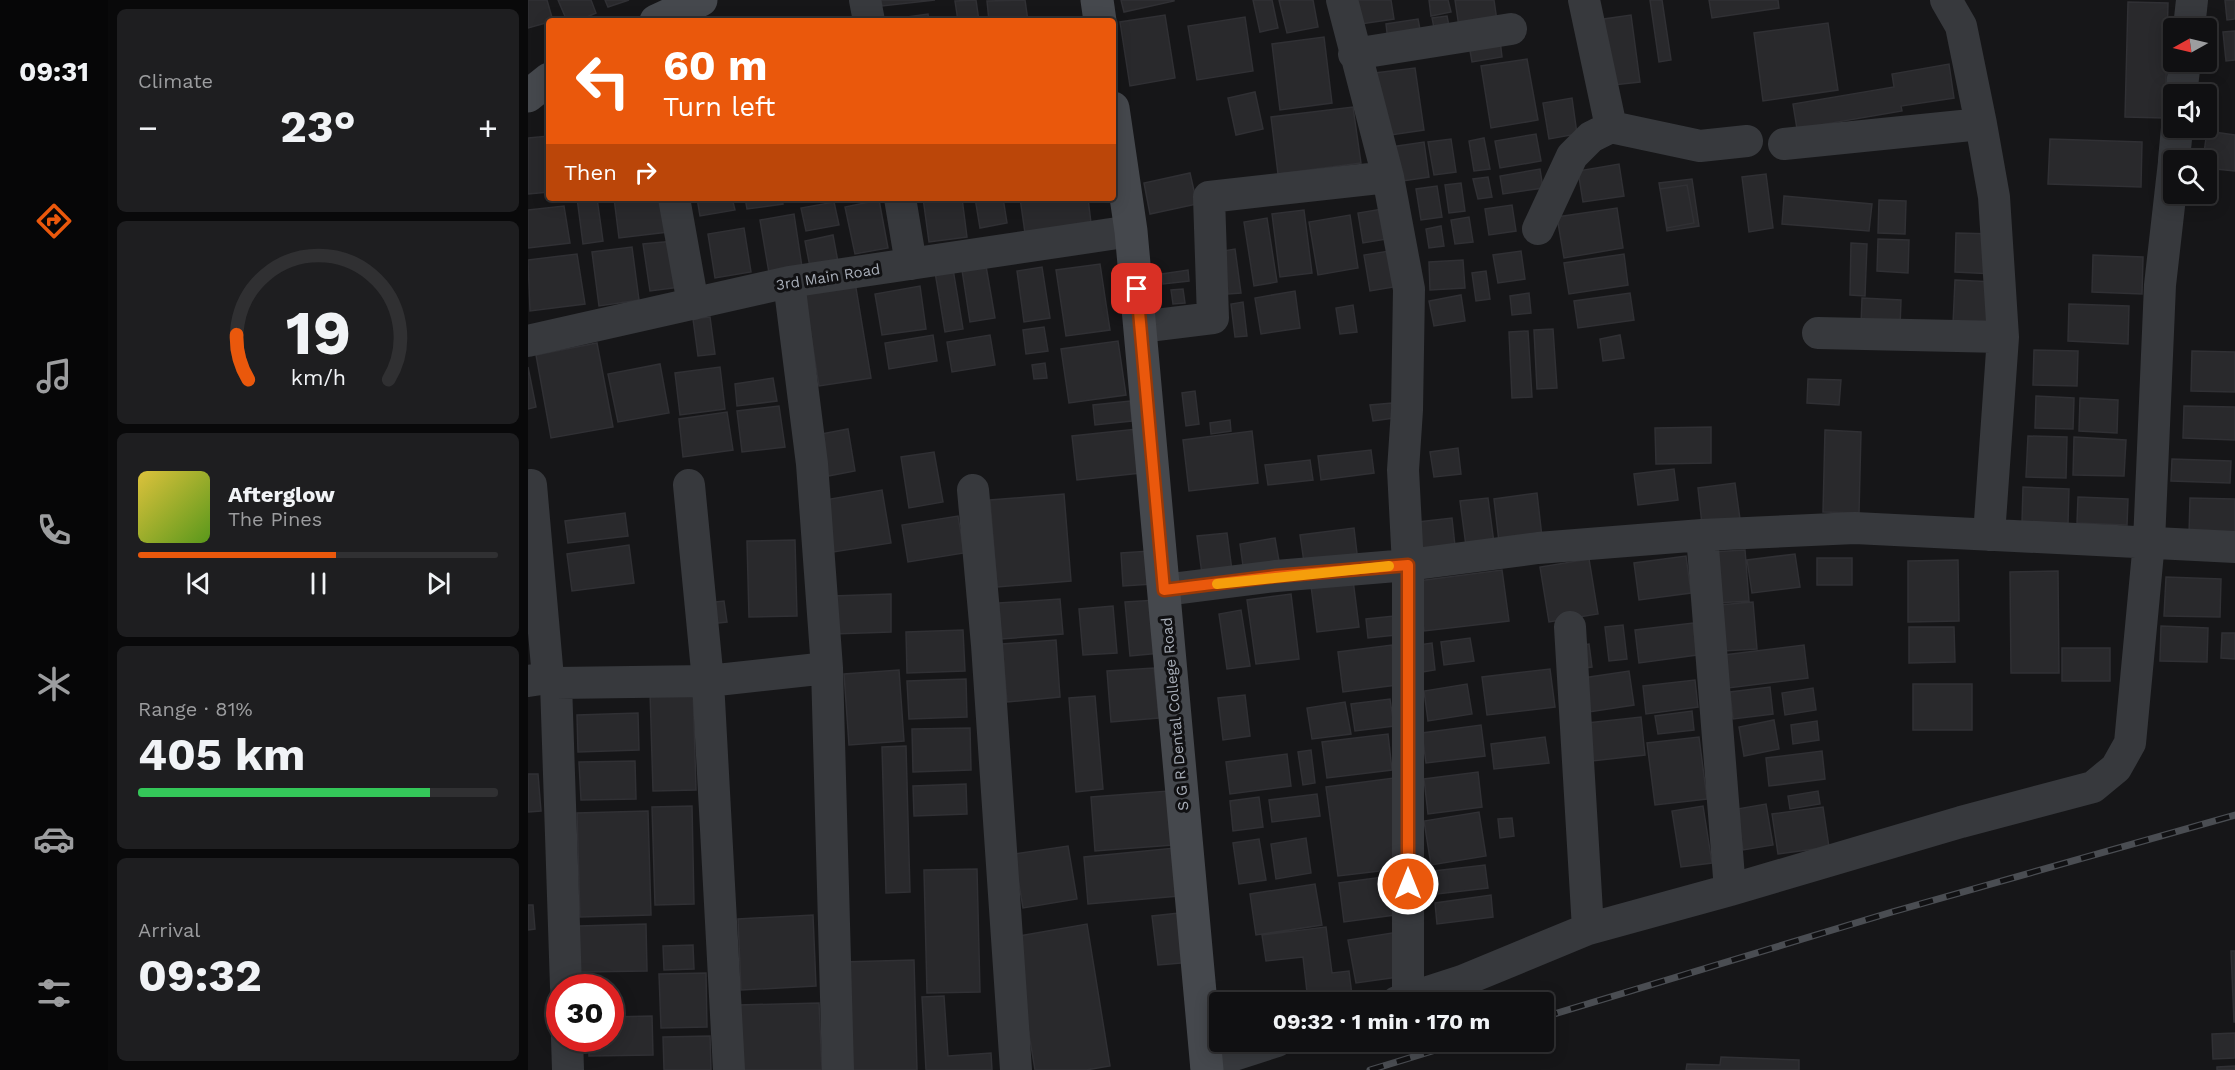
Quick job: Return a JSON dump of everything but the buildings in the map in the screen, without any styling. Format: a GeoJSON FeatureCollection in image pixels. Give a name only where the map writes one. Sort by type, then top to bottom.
{"type":"FeatureCollection","features":[{"type":"Feature","properties":{"kind":"street"},"geometry":{"type":"LineString","coordinates":[[662,18],[701,0]]}},
{"type":"Feature","properties":{"kind":"street"},"geometry":{"type":"LineString","coordinates":[[865,0],[868,18]]}},
{"type":"Feature","properties":{"kind":"street"},"geometry":{"type":"LineString","coordinates":[[1097,0],[1100,18]]}},
{"type":"Feature","properties":{"kind":"street"},"geometry":{"type":"LineString","coordinates":[[1342,0],[1354,54],[1388,177],[1409,289],[1407,410],[1403,470],[1408,565],[1402,992]]}},
{"type":"Feature","properties":{"kind":"street"},"geometry":{"type":"LineString","coordinates":[[1584,0],[1611,127]]}},
{"type":"Feature","properties":{"kind":"street"},"geometry":{"type":"LineString","coordinates":[[1946,0],[1961,26],[1994,197],[2003,337],[1989,535]]}},
{"type":"Feature","properties":{"kind":"street"},"geometry":{"type":"LineString","coordinates":[[2190,18],[2192,0]]}},
{"type":"Feature","properties":{"kind":"street"},"geometry":{"type":"LineString","coordinates":[[1354,54],[1511,29]]}},
{"type":"Feature","properties":{"kind":"street"},"geometry":{"type":"LineString","coordinates":[[528,96],[546,81]]}},
{"type":"Feature","properties":{"kind":"street"},"geometry":{"type":"LineString","coordinates":[[1784,144],[1981,124]]}},
{"type":"Feature","properties":{"kind":"street"},"geometry":{"type":"LineString","coordinates":[[1538,229],[1572,156],[1591,137],[1611,127],[1700,146],[1747,141]]}},
{"type":"Feature","properties":{"kind":"street","name":"S G R Dental College Road"},"geometry":{"type":"LineString","coordinates":[[1116,128],[1131,231],[1207,1067]]}},
{"type":"Feature","properties":{"kind":"street"},"geometry":{"type":"LineString","coordinates":[[1140,327],[1213,318],[1209,197],[1388,177]]}},
{"type":"Feature","properties":{"kind":"street"},"geometry":{"type":"LineString","coordinates":[[675,201],[693,304]]}},
{"type":"Feature","properties":{"kind":"street"},"geometry":{"type":"LineString","coordinates":[[900,201],[911,264]]}},
{"type":"Feature","properties":{"kind":"street"},"geometry":{"type":"LineString","coordinates":[[1427,992],[1462,981],[1588,929],[1961,822],[2093,787],[2116,768],[2130,743],[2149,542],[2160,285],[2169,204]]}},
{"type":"Feature","properties":{"kind":"street","name":"3rd Main Road"},"geometry":{"type":"LineString","coordinates":[[528,341],[789,282],[1131,231]]}},
{"type":"Feature","properties":{"kind":"street"},"geometry":{"type":"LineString","coordinates":[[789,282],[812,464],[827,668],[838,1070]]}},
{"type":"Feature","properties":{"kind":"street"},"geometry":{"type":"LineString","coordinates":[[1818,333],[2003,337]]}},
{"type":"Feature","properties":{"kind":"street"},"geometry":{"type":"LineString","coordinates":[[689,485],[708,681],[729,1070]]}},
{"type":"Feature","properties":{"kind":"street"},"geometry":{"type":"LineString","coordinates":[[531,486],[565,974]]}},
{"type":"Feature","properties":{"kind":"street"},"geometry":{"type":"LineString","coordinates":[[973,490],[987,645],[1016,1070]]}},
{"type":"Feature","properties":{"kind":"street"},"geometry":{"type":"LineString","coordinates":[[1164,590],[1276,576],[1408,565],[1538,548],[1702,535],[1855,528],[2235,547]]}},
{"type":"Feature","properties":{"kind":"street"},"geometry":{"type":"LineString","coordinates":[[1702,535],[1730,890]]}},
{"type":"Feature","properties":{"kind":"street"},"geometry":{"type":"LineString","coordinates":[[1570,627],[1588,929]]}},
{"type":"Feature","properties":{"kind":"street"},"geometry":{"type":"LineString","coordinates":[[544,681],[708,681],[827,668]]}},
{"type":"Feature","properties":{"kind":"street"},"geometry":{"type":"LineString","coordinates":[[567,1052],[568,1070]]}},
{"type":"Feature","properties":{"kind":"street"},"geometry":{"type":"LineString","coordinates":[[1207,1067],[1247,1052]]}},
{"type":"Feature","properties":{"kind":"railway"},"geometry":{"type":"LineString","coordinates":[[1554,1014],[1892,912],[2235,815]]}},
{"type":"Feature","properties":{"kind":"railway"},"geometry":{"type":"LineString","coordinates":[[1370,1070],[1429,1052]]}},
{"type":"Feature","properties":{"kind":"slow traffic"},"geometry":{"type":"LineString","coordinates":[[1217,584],[1276,576],[1389,566]]}},
{"type":"Feature","properties":{"kind":"route"},"geometry":{"type":"LineString","coordinates":[[1137,289],[1164,590],[1276,576],[1408,565],[1408,884]]}}]}
